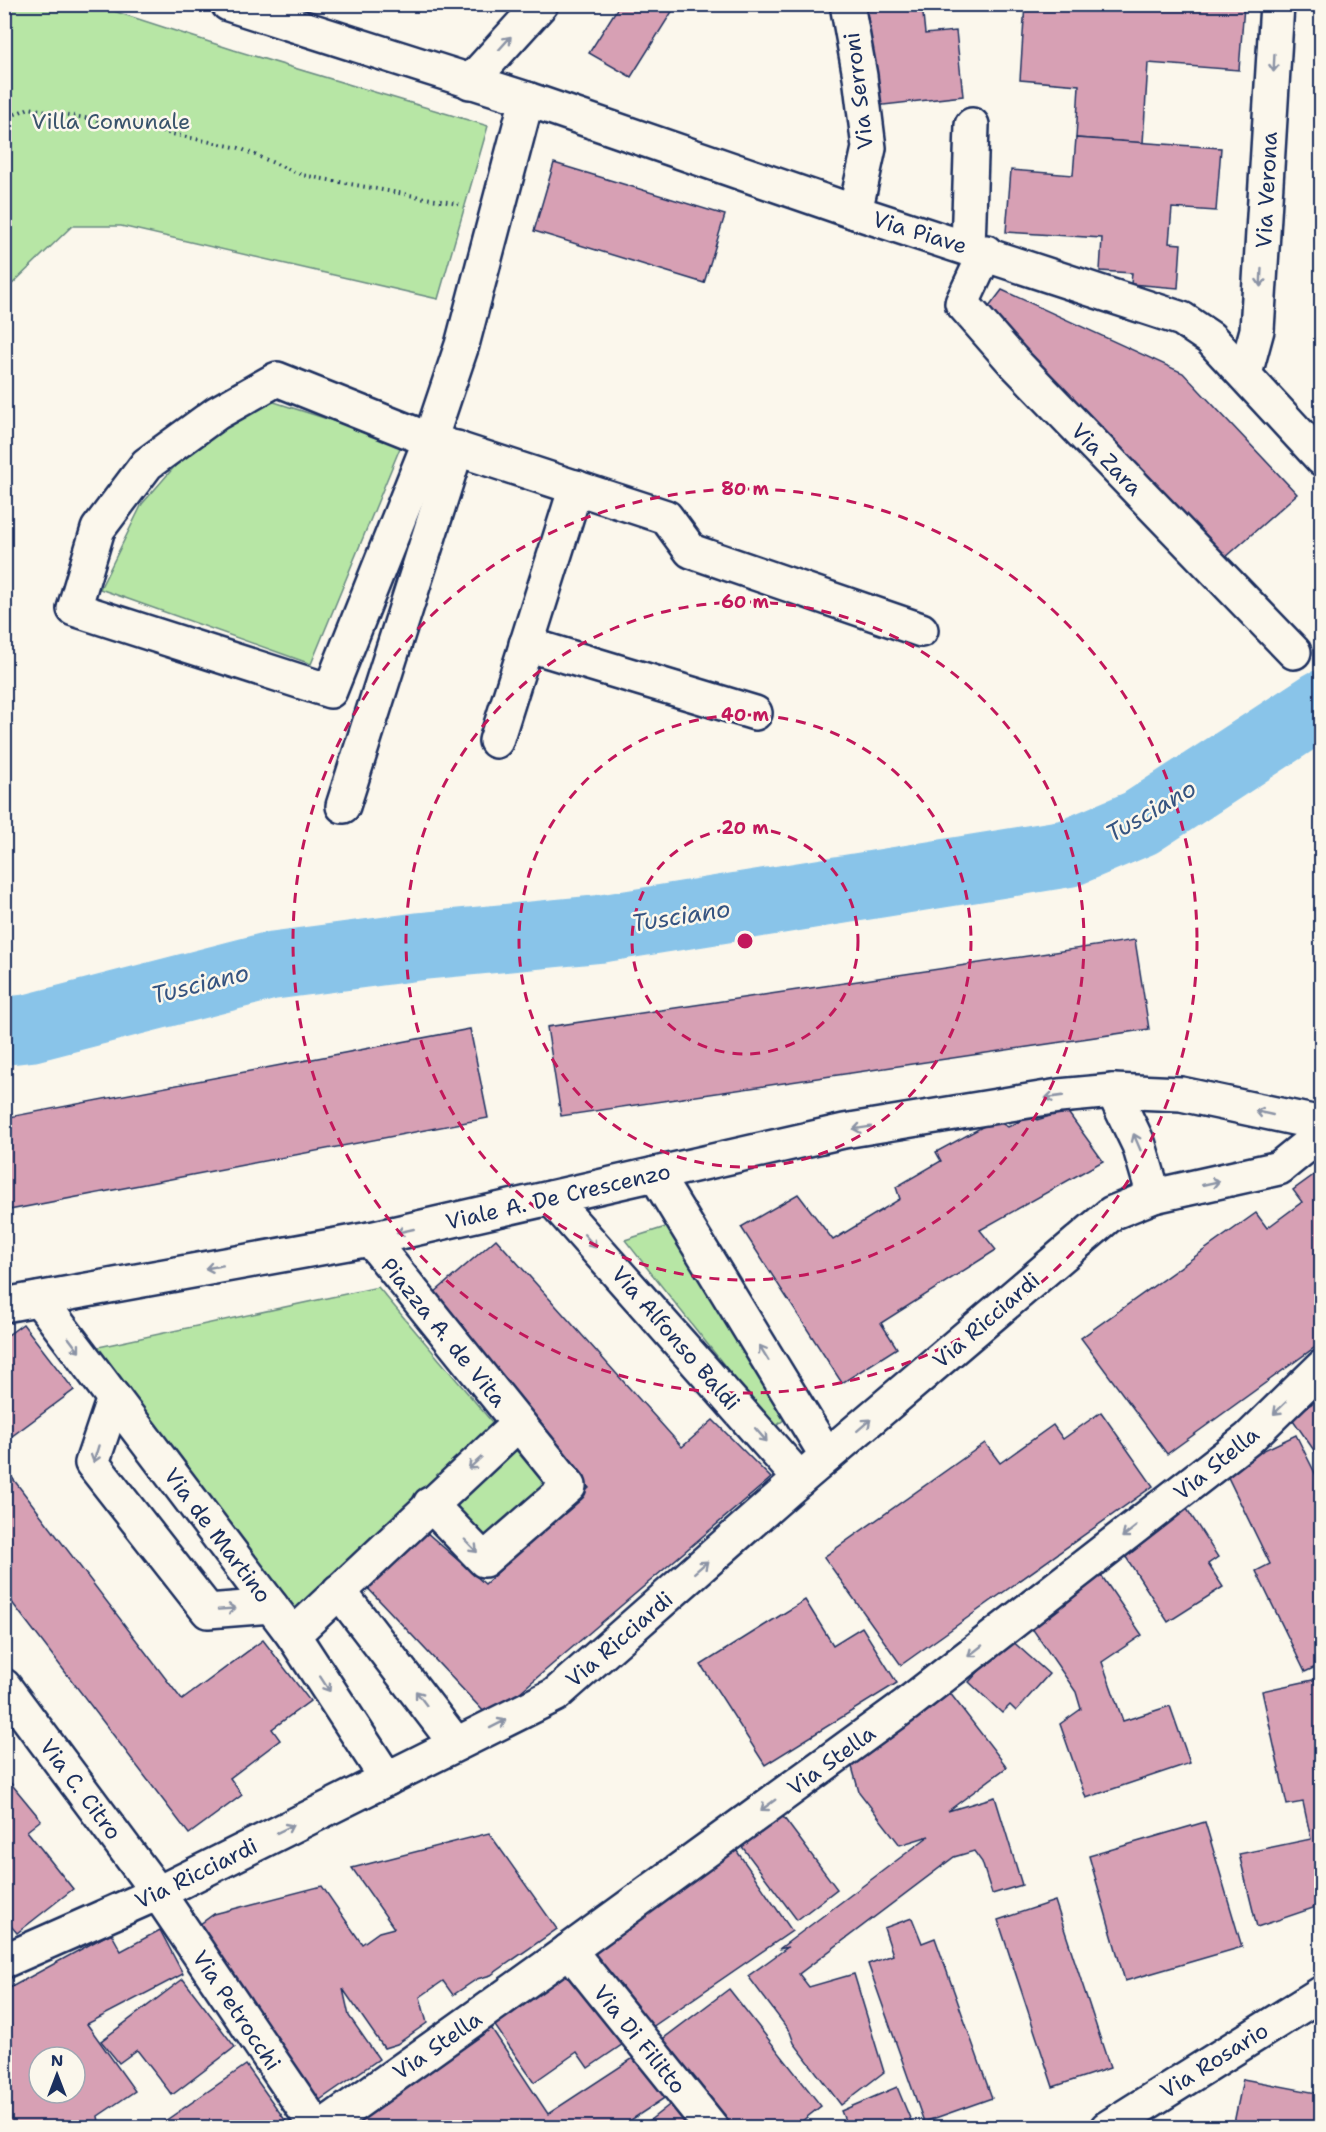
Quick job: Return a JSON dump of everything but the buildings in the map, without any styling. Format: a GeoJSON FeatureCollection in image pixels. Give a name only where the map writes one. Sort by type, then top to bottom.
{"type":"FeatureCollection","features":[{"type":"Feature","properties":{"kind":"street","name":"Via Piave"},"geometry":{"type":"LineString","coordinates":[[228,4],[527,99],[855,212],[977,250],[1182,319],[1210,338],[1322,459]]}},
{"type":"Feature","properties":{"kind":"street"},"geometry":{"type":"LineString","coordinates":[[470,82],[541,4]]}},
{"type":"Feature","properties":{"kind":"street","name":"Via Serroni"},"geometry":{"type":"LineString","coordinates":[[847,4],[860,76],[869,148],[855,212]]}},
{"type":"Feature","properties":{"kind":"street","name":"Via Verona"},"geometry":{"type":"LineString","coordinates":[[1245,374],[1257,330],[1277,4]]}},
{"type":"Feature","properties":{"kind":"street"},"geometry":{"type":"LineString","coordinates":[[343,806],[443,444],[462,345],[527,99]]}},
{"type":"Feature","properties":{"kind":"street"},"geometry":{"type":"LineString","coordinates":[[972,125],[977,250]]}},
{"type":"Feature","properties":{"kind":"street","name":"Via Zara"},"geometry":{"type":"LineString","coordinates":[[977,250],[962,303],[1012,360],[1294,652]]}},
{"type":"Feature","properties":{"kind":"street"},"geometry":{"type":"LineString","coordinates":[[443,444],[330,691],[74,609],[98,529],[147,464],[217,413],[277,379],[443,444],[666,518],[691,551],[921,630]]}},
{"type":"Feature","properties":{"kind":"street"},"geometry":{"type":"LineString","coordinates":[[496,741],[576,487]]}},
{"type":"Feature","properties":{"kind":"street"},"geometry":{"type":"LineString","coordinates":[[526,644],[755,713]]}},
{"type":"Feature","properties":{"kind":"street"},"geometry":{"type":"LineString","coordinates":[[1113,1091],[1139,1145],[1154,1196]]}},
{"type":"Feature","properties":{"kind":"street","name":"Viale A. De Crescenzo"},"geometry":{"type":"LineString","coordinates":[[4,1305],[370,1239],[844,1131],[1059,1096],[1113,1091],[1181,1094],[1322,1124]]}},
{"type":"Feature","properties":{"kind":"street","name":"Via Ricciardi"},"geometry":{"type":"LineString","coordinates":[[4,1961],[158,1893],[555,1695],[800,1479],[1112,1213],[1154,1196],[1279,1168],[1322,1133]]}},
{"type":"Feature","properties":{"kind":"street"},"geometry":{"type":"LineString","coordinates":[[655,1174],[827,1456]]}},
{"type":"Feature","properties":{"kind":"street","name":"Via Alfonso Baldi"},"geometry":{"type":"LineString","coordinates":[[551,1197],[800,1479]]}},
{"type":"Feature","properties":{"kind":"street","name":"Piazza A. de Vita"},"geometry":{"type":"LineString","coordinates":[[370,1239],[569,1486],[484,1560],[430,1504]]}},
{"type":"Feature","properties":{"kind":"street","name":"Via de Martino"},"geometry":{"type":"LineString","coordinates":[[39,1299],[293,1635],[387,1779]]}},
{"type":"Feature","properties":{"kind":"street","name":"Via Stella"},"geometry":{"type":"LineString","coordinates":[[319,2127],[569,1950],[952,1669],[1248,1439],[1322,1367]]}},
{"type":"Feature","properties":{"kind":"street"},"geometry":{"type":"LineString","coordinates":[[114,1398],[92,1463],[208,1611],[271,1606]]}},
{"type":"Feature","properties":{"kind":"street","name":"Piazza A. de Vita"},"geometry":{"type":"LineString","coordinates":[[293,1635],[430,1504],[518,1424]]}},
{"type":"Feature","properties":{"kind":"street"},"geometry":{"type":"LineString","coordinates":[[339,1591],[456,1744]]}},
{"type":"Feature","properties":{"kind":"street","name":"Via C. Citro"},"geometry":{"type":"LineString","coordinates":[[4,1686],[158,1893]]}},
{"type":"Feature","properties":{"kind":"street","name":"Via Petrocchi"},"geometry":{"type":"LineString","coordinates":[[158,1893],[319,2127]]}},
{"type":"Feature","properties":{"kind":"street","name":"Via Di Filitto"},"geometry":{"type":"LineString","coordinates":[[569,1950],[712,2127]]}},
{"type":"Feature","properties":{"kind":"street","name":"Via Rosario"},"geometry":{"type":"LineString","coordinates":[[1107,2127],[1322,1993]]}},
{"type":"Feature","properties":{"kind":"path"},"geometry":{"type":"LineString","coordinates":[[4,119],[29,108],[158,131],[239,148],[302,175],[465,205],[496,217]]}},
{"type":"Feature","properties":{"kind":"green space","name":"Villa Comunale"},"geometry":{"type":"Polygon","coordinates":[[[5,4],[95,5],[234,50],[488,126],[438,299],[121,226],[72,226],[5,291],[5,4]]]}},
{"type":"Feature","properties":{"kind":"green space"},"geometry":{"type":"Polygon","coordinates":[[[271,401],[402,443],[311,664],[100,589],[142,504],[189,450],[271,401]]]}},
{"type":"Feature","properties":{"kind":"green space"},"geometry":{"type":"Polygon","coordinates":[[[672,1225],[787,1417],[774,1428],[625,1240],[672,1225]]]}},
{"type":"Feature","properties":{"kind":"green space"},"geometry":{"type":"Polygon","coordinates":[[[378,1287],[563,1506],[484,1576],[435,1525],[310,1634],[94,1348],[378,1287]]]}},
{"type":"Feature","properties":{"kind":"waterway","name":"Tusciano"},"geometry":{"type":"LineString","coordinates":[[4,1031],[30,1028],[270,966],[422,946],[599,929],[1069,853],[1140,823],[1322,704]]}}]}
